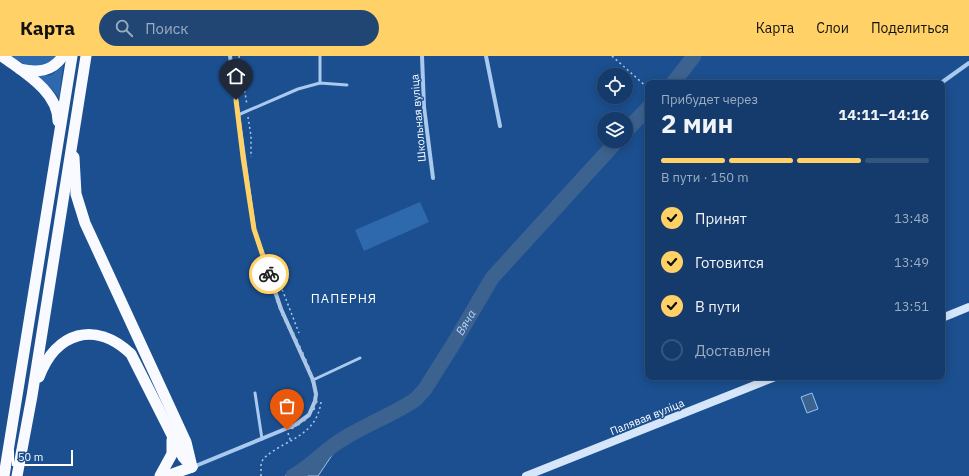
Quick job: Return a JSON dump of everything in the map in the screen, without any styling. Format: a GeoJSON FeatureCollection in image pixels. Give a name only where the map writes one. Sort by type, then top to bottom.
{"type":"FeatureCollection","features":[{"type":"Feature","properties":{"kind":"highway"},"geometry":{"type":"LineString","coordinates":[[2,56],[49,94],[56,106],[58,141]]}},
{"type":"Feature","properties":{"kind":"highway"},"geometry":{"type":"LineString","coordinates":[[18,68],[34,72],[47,70],[58,64],[63,56]]}},
{"type":"Feature","properties":{"kind":"highway"},"geometry":{"type":"LineString","coordinates":[[4,476],[72,56]]}},
{"type":"Feature","properties":{"kind":"highway"},"geometry":{"type":"LineString","coordinates":[[17,476],[32,396],[86,56]]}},
{"type":"Feature","properties":{"kind":"highway"},"geometry":{"type":"LineString","coordinates":[[73,134],[76,194],[85,223],[186,442],[192,467]]}},
{"type":"Feature","properties":{"kind":"highway"},"geometry":{"type":"LineString","coordinates":[[32,396],[50,354],[63,342],[79,335],[103,336],[118,342],[131,354],[183,457],[192,467]]}},
{"type":"Feature","properties":{"kind":"highway"},"geometry":{"type":"LineString","coordinates":[[160,476],[172,454],[172,436]]}},
{"type":"Feature","properties":{"kind":"highway"},"geometry":{"type":"LineString","coordinates":[[167,476],[192,467]]}},
{"type":"Feature","properties":{"kind":"main road"},"geometry":{"type":"LineString","coordinates":[[945,317],[969,307]]}},
{"type":"Feature","properties":{"kind":"main road","name":"Палявая вуліца"},"geometry":{"type":"LineString","coordinates":[[526,476],[767,380]]}},
{"type":"Feature","properties":{"kind":"street"},"geometry":{"type":"LineString","coordinates":[[192,467],[287,430],[304,420],[309,415],[315,401],[316,394],[313,380],[281,309],[256,235],[243,157],[230,56]]}},
{"type":"Feature","properties":{"kind":"street","name":"Школьная вуліца"},"geometry":{"type":"LineString","coordinates":[[422,56],[424,107],[433,178]]}},
{"type":"Feature","properties":{"kind":"street"},"geometry":{"type":"LineString","coordinates":[[486,56],[500,126]]}},
{"type":"Feature","properties":{"kind":"street"},"geometry":{"type":"LineString","coordinates":[[945,80],[969,63]]}},
{"type":"Feature","properties":{"kind":"lane"},"geometry":{"type":"LineString","coordinates":[[320,56],[320,83]]}},
{"type":"Feature","properties":{"kind":"lane"},"geometry":{"type":"LineString","coordinates":[[238,115],[298,89],[320,83],[347,85]]}},
{"type":"Feature","properties":{"kind":"lane"},"geometry":{"type":"LineString","coordinates":[[313,380],[360,358]]}},
{"type":"Feature","properties":{"kind":"lane"},"geometry":{"type":"LineString","coordinates":[[254,393],[262,440]]}},
{"type":"Feature","properties":{"kind":"path"},"geometry":{"type":"LineString","coordinates":[[240,56],[251,136],[251,164]]}},
{"type":"Feature","properties":{"kind":"path"},"geometry":{"type":"LineString","coordinates":[[612,56],[645,85]]}},
{"type":"Feature","properties":{"kind":"path"},"geometry":{"type":"LineString","coordinates":[[273,264],[300,336]]}},
{"type":"Feature","properties":{"kind":"path"},"geometry":{"type":"LineString","coordinates":[[287,430],[291,442]]}},
{"type":"Feature","properties":{"kind":"shaded area"},"geometry":{"type":"Polygon","coordinates":[[[11,56],[59,56],[44,67],[27,66],[11,56]]]}},
{"type":"Feature","properties":{"kind":"shaded area"},"geometry":{"type":"Polygon","coordinates":[[[63,66],[59,98],[51,88],[36,76],[51,75],[63,66]]]}},
{"type":"Feature","properties":{"kind":"shaded area"},"geometry":{"type":"Polygon","coordinates":[[[420,202],[429,222],[364,251],[355,230],[420,202]]]}},
{"type":"Feature","properties":{"kind":"shaded area"},"geometry":{"type":"Polygon","coordinates":[[[812,393],[818,409],[807,413],[801,397],[812,393]]]}},
{"type":"Feature","properties":{"kind":"shaded area"},"geometry":{"type":"Polygon","coordinates":[[[343,439],[318,476],[285,476],[299,469],[318,452],[343,439]]]}},
{"type":"Feature","properties":{"kind":"waterway","name":"Вяча"},"geometry":{"type":"LineString","coordinates":[[675,80],[694,56]]}},
{"type":"Feature","properties":{"kind":"waterway","name":"Вяча"},"geometry":{"type":"LineString","coordinates":[[633,124],[645,111]]}},
{"type":"Feature","properties":{"kind":"waterway","name":"Вяча"},"geometry":{"type":"LineString","coordinates":[[293,476],[336,443],[416,399],[425,389],[454,343],[492,278],[611,148]]}},
{"type":"Feature","properties":{"kind":"way so far"},"geometry":{"type":"LineString","coordinates":[[269,274],[281,309],[313,380],[316,394],[313,408],[309,415],[304,420],[287,430]]}},
{"type":"Feature","properties":{"kind":"district","name":"ПАПЕРНЯ"},"geometry":{"type":"Point","coordinates":[344,298]}},
{"type":"Feature","properties":{"kind":"route"},"geometry":{"type":"LineString","coordinates":[[236,100],[248,195],[254,229],[269,274]]}}]}
